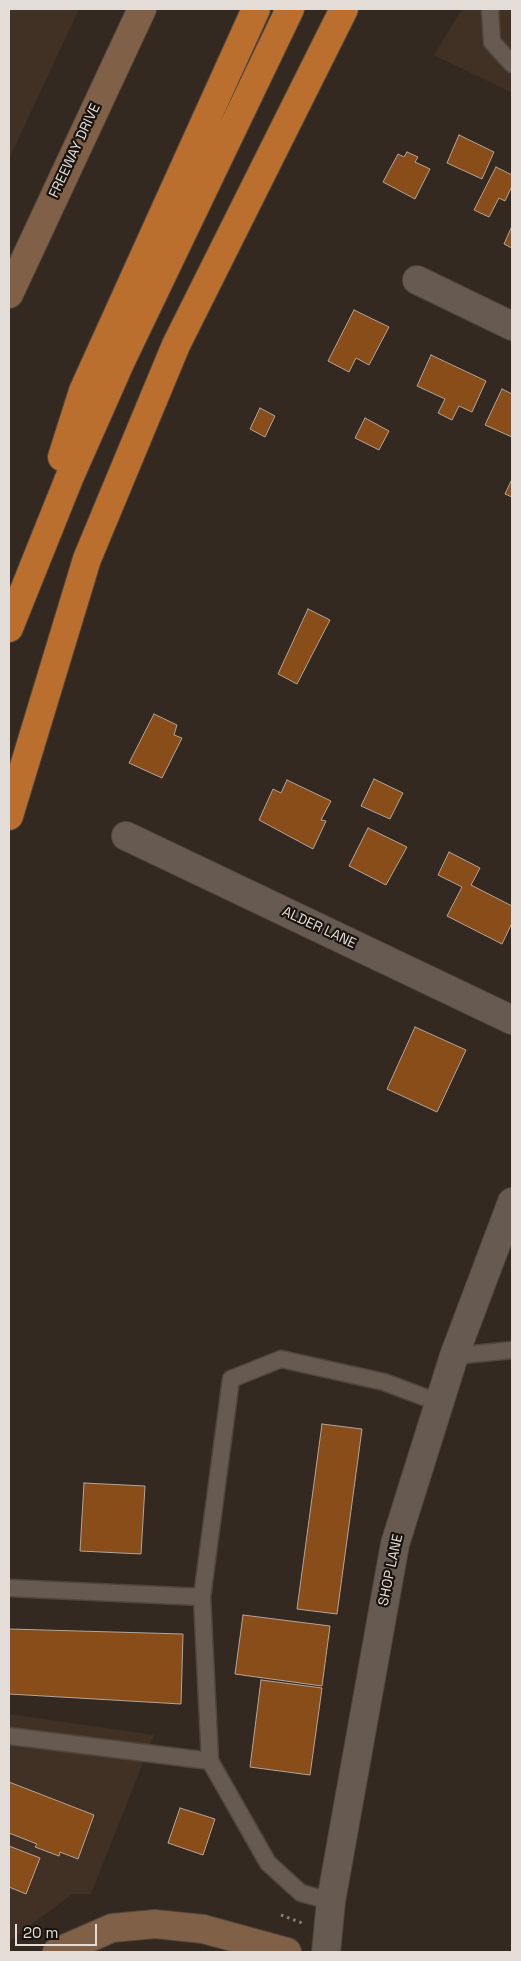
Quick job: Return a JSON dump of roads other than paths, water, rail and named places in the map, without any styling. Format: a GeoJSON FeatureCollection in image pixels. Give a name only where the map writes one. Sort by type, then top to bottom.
{"type":"FeatureCollection","features":[{"type":"Feature","properties":{"kind":"highway"},"geometry":{"type":"LineString","coordinates":[[9,627],[83,390],[256,9]]}},
{"type":"Feature","properties":{"kind":"highway"},"geometry":{"type":"LineString","coordinates":[[9,627],[70,476],[121,361],[290,9]]}},
{"type":"Feature","properties":{"kind":"highway"},"geometry":{"type":"LineString","coordinates":[[9,816],[84,569],[176,345],[344,9]]}},
{"type":"Feature","properties":{"kind":"street","name":"FREEWAY DRIVE"},"geometry":{"type":"LineString","coordinates":[[9,294],[142,9]]}},
{"type":"Feature","properties":{"kind":"street"},"geometry":{"type":"LineString","coordinates":[[417,280],[512,326]]}},
{"type":"Feature","properties":{"kind":"street","name":"ALDER LANE"},"geometry":{"type":"LineString","coordinates":[[126,836],[512,1020]]}},
{"type":"Feature","properties":{"kind":"street","name":"SHOP LANE"},"geometry":{"type":"LineString","coordinates":[[326,1952],[332,1901],[395,1544],[454,1356],[512,1202]]}},
{"type":"Feature","properties":{"kind":"street"},"geometry":{"type":"LineString","coordinates":[[57,1952],[112,1928],[156,1924],[203,1929],[275,1951]]}},
{"type":"Feature","properties":{"kind":"lane"},"geometry":{"type":"LineString","coordinates":[[491,9],[492,42],[512,64]]}},
{"type":"Feature","properties":{"kind":"lane"},"geometry":{"type":"LineString","coordinates":[[454,1356],[512,1350]]}},
{"type":"Feature","properties":{"kind":"lane"},"geometry":{"type":"LineString","coordinates":[[332,1901],[301,1893],[268,1862],[210,1761],[202,1597],[230,1379],[281,1359],[384,1382],[440,1402]]}},
{"type":"Feature","properties":{"kind":"lane"},"geometry":{"type":"LineString","coordinates":[[9,1588],[202,1597]]}},
{"type":"Feature","properties":{"kind":"lane"},"geometry":{"type":"LineString","coordinates":[[9,1736],[210,1761]]}}]}
